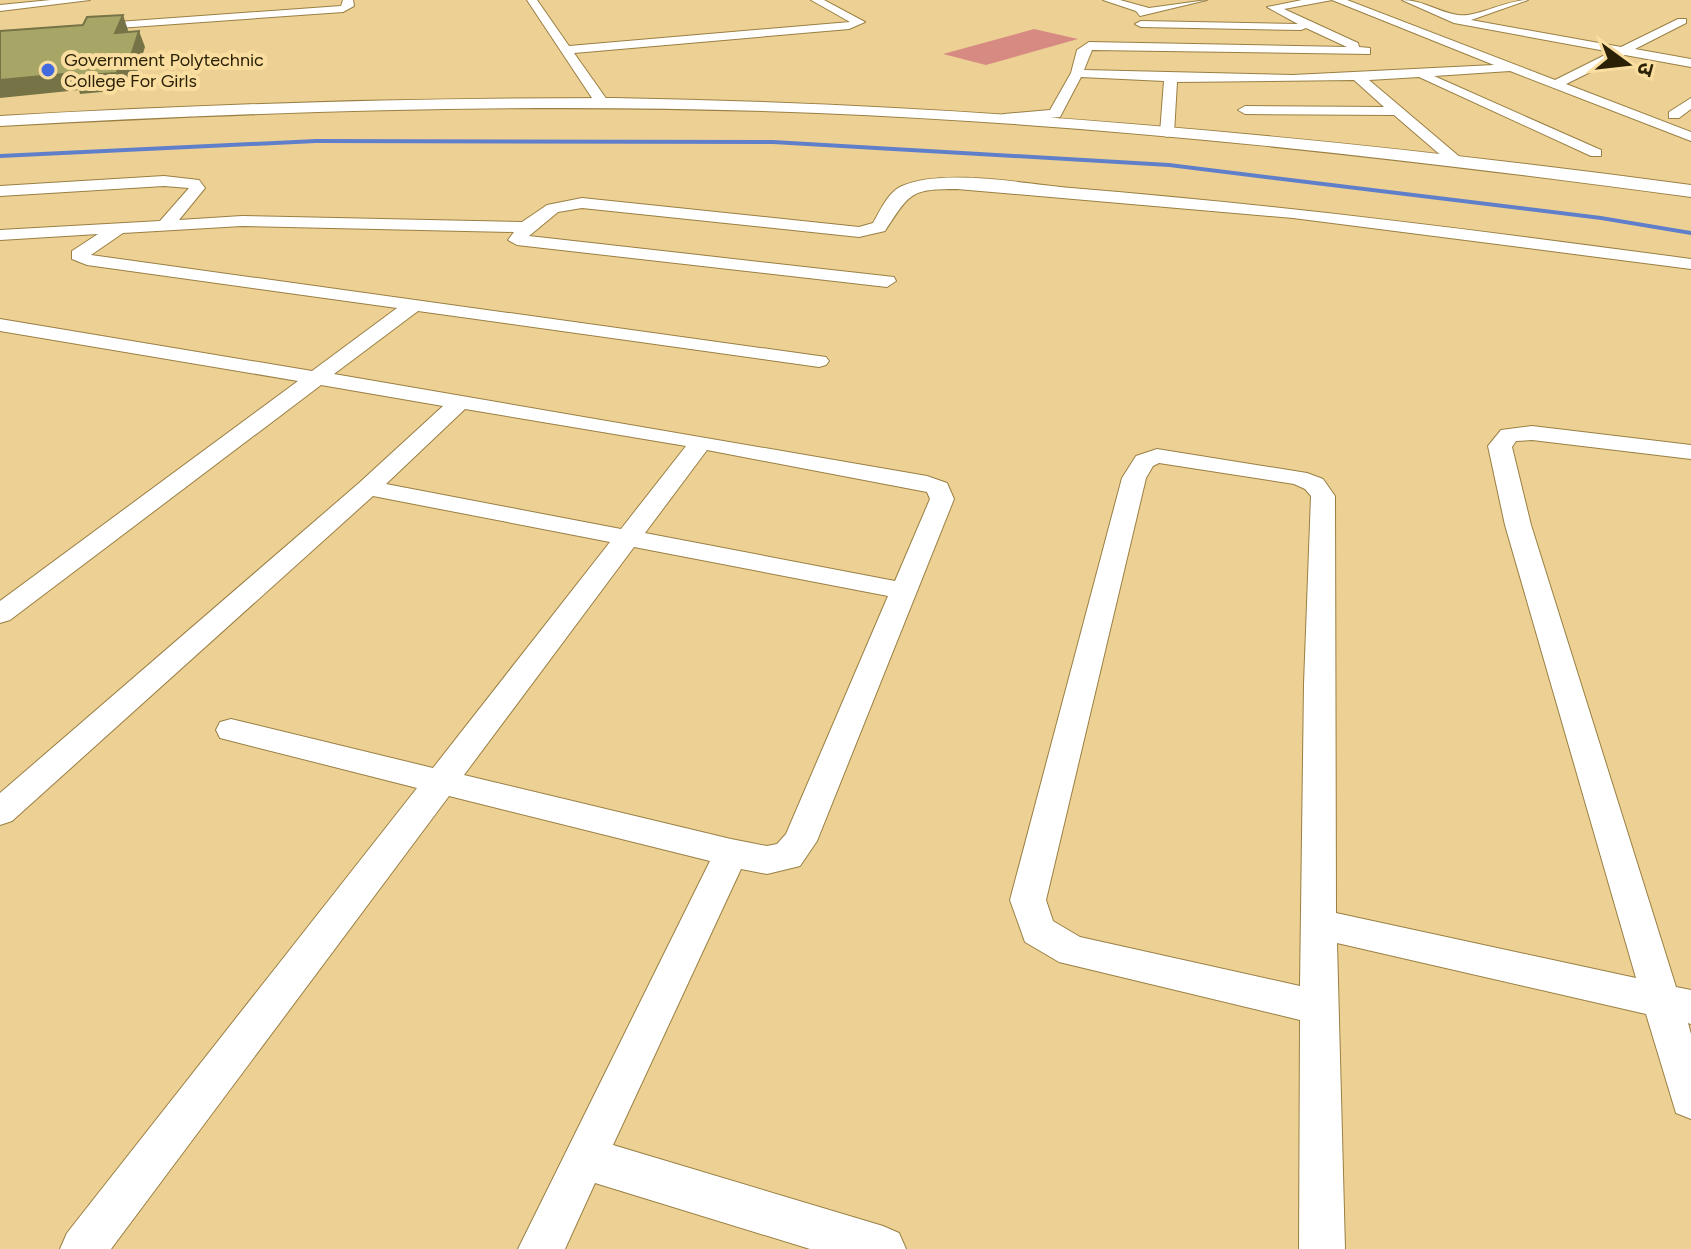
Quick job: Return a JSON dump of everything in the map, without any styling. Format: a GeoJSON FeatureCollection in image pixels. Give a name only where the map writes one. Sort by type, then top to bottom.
{"type":"FeatureCollection","features":[{"type":"Feature","properties":{"kind":"street"},"geometry":{"type":"LineString","coordinates":[[1,9],[39,0]]}},
{"type":"Feature","properties":{"kind":"street"},"geometry":{"type":"LineString","coordinates":[[1,9],[85,0]]}},
{"type":"Feature","properties":{"kind":"street"},"geometry":{"type":"LineString","coordinates":[[80,28],[343,9],[349,6],[348,0]]}},
{"type":"Feature","properties":{"kind":"street"},"geometry":{"type":"LineString","coordinates":[[532,0],[603,104]]}},
{"type":"Feature","properties":{"kind":"street"},"geometry":{"type":"LineString","coordinates":[[564,50],[849,26],[859,22],[816,0]]}},
{"type":"Feature","properties":{"kind":"street"},"geometry":{"type":"LineString","coordinates":[[1108,0],[1149,11]]}},
{"type":"Feature","properties":{"kind":"street"},"geometry":{"type":"LineString","coordinates":[[1124,16],[1202,0]]}},
{"type":"Feature","properties":{"kind":"street"},"geometry":{"type":"LineString","coordinates":[[1327,0],[1272,7],[1379,57]]}},
{"type":"Feature","properties":{"kind":"street"},"geometry":{"type":"LineString","coordinates":[[1341,2],[1363,0]]}},
{"type":"Feature","properties":{"kind":"street"},"geometry":{"type":"LineString","coordinates":[[1407,0],[1460,20],[1691,63]]}},
{"type":"Feature","properties":{"kind":"street"},"geometry":{"type":"LineString","coordinates":[[1424,32],[1523,0]]}},
{"type":"Feature","properties":{"kind":"street"},"geometry":{"type":"LineString","coordinates":[[1341,2],[1691,137]]}},
{"type":"Feature","properties":{"kind":"street"},"geometry":{"type":"LineString","coordinates":[[1555,85],[1682,21]]}},
{"type":"Feature","properties":{"kind":"street"},"geometry":{"type":"LineString","coordinates":[[1141,24],[1310,27]]}},
{"type":"Feature","properties":{"kind":"street"},"geometry":{"type":"LineString","coordinates":[[1519,44],[1548,38]]}},
{"type":"Feature","properties":{"kind":"street"},"geometry":{"type":"LineString","coordinates":[[987,118],[1055,114],[1077,73],[1083,50],[1089,46],[1366,51]]}},
{"type":"Feature","properties":{"kind":"street"},"geometry":{"type":"LineString","coordinates":[[1475,54],[1504,47]]}},
{"type":"Feature","properties":{"kind":"street"},"geometry":{"type":"LineString","coordinates":[[1327,52],[1456,161]]}},
{"type":"Feature","properties":{"kind":"street"},"geometry":{"type":"LineString","coordinates":[[1393,63],[1596,153]]}},
{"type":"Feature","properties":{"kind":"street"},"geometry":{"type":"LineString","coordinates":[[1077,73],[1171,79],[1360,79],[1509,68]]}},
{"type":"Feature","properties":{"kind":"street"},"geometry":{"type":"LineString","coordinates":[[1167,133],[1171,79]]}},
{"type":"Feature","properties":{"kind":"street"},"geometry":{"type":"LineString","coordinates":[[1674,115],[1691,102]]}},
{"type":"Feature","properties":{"kind":"street"},"geometry":{"type":"LineString","coordinates":[[0,121],[190,111],[603,104],[772,106],[987,118],[1167,133],[1456,161],[1691,191]]}},
{"type":"Feature","properties":{"kind":"street"},"geometry":{"type":"LineString","coordinates":[[1245,110],[1399,111]]}},
{"type":"Feature","properties":{"kind":"street"},"geometry":{"type":"LineString","coordinates":[[0,191],[164,181],[193,183],[197,188],[166,224]]}},
{"type":"Feature","properties":{"kind":"street"},"geometry":{"type":"LineString","coordinates":[[887,281],[517,240],[526,227],[553,208],[582,203],[871,231],[879,227],[900,195],[908,189],[997,187],[1266,210],[1691,264]]}},
{"type":"Feature","properties":{"kind":"street"},"geometry":{"type":"LineString","coordinates":[[0,235],[166,224],[327,221],[526,227]]}},
{"type":"Feature","properties":{"kind":"street"},"geometry":{"type":"LineString","coordinates":[[125,226],[78,255],[87,260],[819,361]]}},
{"type":"Feature","properties":{"kind":"street"},"geometry":{"type":"LineString","coordinates":[[0,246],[29,232]]}},
{"type":"Feature","properties":{"kind":"street"},"geometry":{"type":"LineString","coordinates":[[0,614],[414,305]]}},
{"type":"Feature","properties":{"kind":"street"},"geometry":{"type":"LineString","coordinates":[[0,325],[701,442],[938,488],[942,499],[800,841],[788,856],[767,860],[731,853],[439,784],[231,730]]}},
{"type":"Feature","properties":{"kind":"street"},"geometry":{"type":"LineString","coordinates":[[0,812],[368,488],[461,401]]}},
{"type":"Feature","properties":{"kind":"street"},"geometry":{"type":"LineString","coordinates":[[1691,452],[1532,433],[1509,435],[1500,446],[1518,525],[1677,1004],[1691,1099]]}},
{"type":"Feature","properties":{"kind":"street"},"geometry":{"type":"LineString","coordinates":[[83,1249],[701,442]]}},
{"type":"Feature","properties":{"kind":"street"},"geometry":{"type":"LineString","coordinates":[[1320,1008],[1072,951],[1038,931],[1028,900],[1134,478],[1144,461],[1157,456],[1299,478],[1314,484],[1323,496],[1316,695],[1320,1008],[1322,1249]]}},
{"type":"Feature","properties":{"kind":"street"},"geometry":{"type":"LineString","coordinates":[[368,488],[903,591]]}},
{"type":"Feature","properties":{"kind":"street"},"geometry":{"type":"LineString","coordinates":[[541,1249],[731,853]]}},
{"type":"Feature","properties":{"kind":"street"},"geometry":{"type":"LineString","coordinates":[[1319,924],[1677,1004]]}},
{"type":"Feature","properties":{"kind":"street"},"geometry":{"type":"LineString","coordinates":[[584,1158],[883,1249]]}},
{"type":"Feature","properties":{"kind":"shaded area"},"geometry":{"type":"Polygon","coordinates":[[[1034,29],[1078,39],[986,65],[943,54],[1034,29]]]}},
{"type":"Feature","properties":{"kind":"building"},"geometry":{"type":"Polygon","coordinates":[[[123,15],[115,33],[139,31],[127,68],[118,69],[117,73],[73,76],[75,73],[0,80],[0,31],[83,25],[87,17],[123,15]]]}},
{"type":"Feature","properties":{"kind":"waterway"},"geometry":{"type":"LineString","coordinates":[[0,156],[316,141],[773,142],[1169,165],[1601,218],[1691,233]]}},
{"type":"Feature","properties":{"kind":"place","name":"Government Polytechnic College For Girls"},"geometry":{"type":"Point","coordinates":[48,70]}}]}
